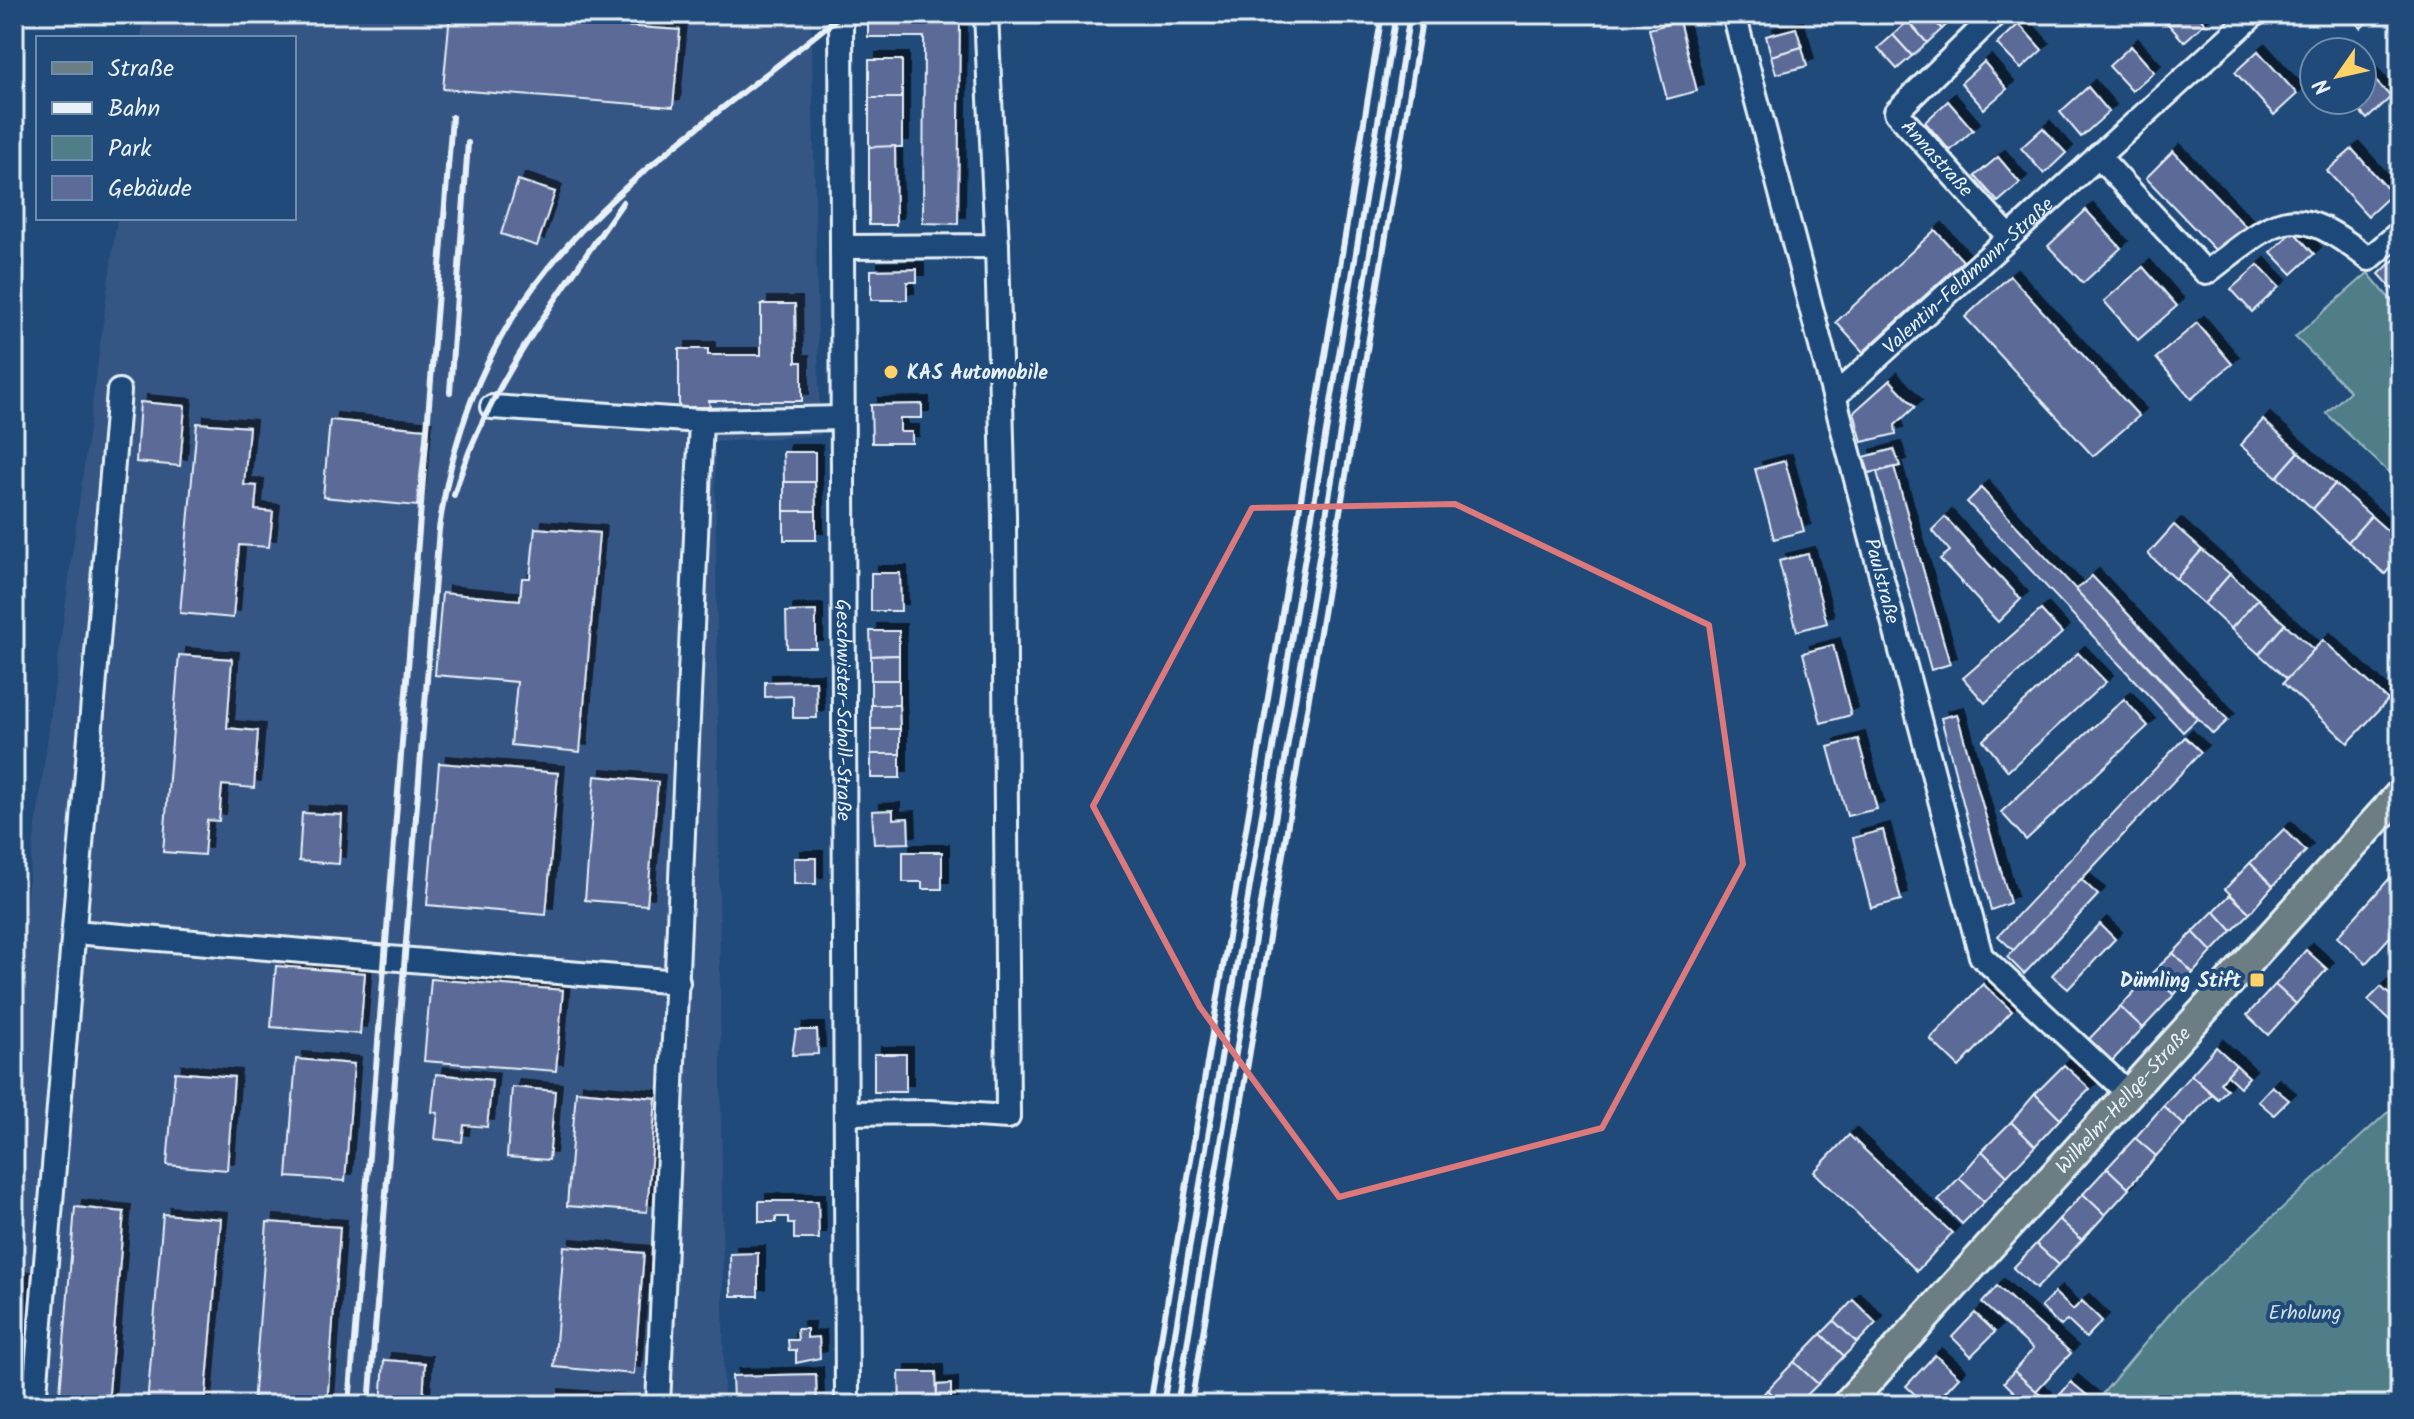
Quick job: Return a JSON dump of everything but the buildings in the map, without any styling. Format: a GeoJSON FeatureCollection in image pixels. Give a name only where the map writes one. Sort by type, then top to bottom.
{"type":"FeatureCollection","features":[{"type":"Feature","properties":{"kind":"main road","name":"Wilhelm-Hellge-Straße"},"geometry":{"type":"LineString","coordinates":[[1846,1405],[2400,794]]}},
{"type":"Feature","properties":{"kind":"street","name":"Geschwister-Scholl-Straße"},"geometry":{"type":"LineString","coordinates":[[841,14],[847,1405]]}},
{"type":"Feature","properties":{"kind":"street"},"geometry":{"type":"LineString","coordinates":[[846,1113],[929,1112],[1008,1117],[1004,515],[997,246],[986,14]]}},
{"type":"Feature","properties":{"kind":"street","name":"Paulstraße"},"geometry":{"type":"LineString","coordinates":[[1734,14],[1981,956],[2127,1092]]}},
{"type":"Feature","properties":{"kind":"street","name":"Annastraße"},"geometry":{"type":"LineString","coordinates":[[1996,14],[1896,112],[2009,237]]}},
{"type":"Feature","properties":{"kind":"street","name":"Valentin-Feldmann-Straße"},"geometry":{"type":"LineString","coordinates":[[1836,395],[2255,14]]}},
{"type":"Feature","properties":{"kind":"street"},"geometry":{"type":"LineString","coordinates":[[2098,156],[2206,273],[2262,230],[2295,219],[2332,230],[2369,259],[2400,232]]}},
{"type":"Feature","properties":{"kind":"street"},"geometry":{"type":"LineString","coordinates":[[842,247],[997,246]]}},
{"type":"Feature","properties":{"kind":"street"},"geometry":{"type":"LineString","coordinates":[[34,1405],[119,391]]}},
{"type":"Feature","properties":{"kind":"street"},"geometry":{"type":"LineString","coordinates":[[492,407],[701,421],[842,418]]}},
{"type":"Feature","properties":{"kind":"street"},"geometry":{"type":"LineString","coordinates":[[658,1405],[701,421]]}},
{"type":"Feature","properties":{"kind":"street"},"geometry":{"type":"LineString","coordinates":[[74,932],[678,982]]}},
{"type":"Feature","properties":{"kind":"highlighted area"},"geometry":{"type":"Polygon","coordinates":[[[1455,504],[1709,625],[1743,864],[1602,1128],[1339,1197],[1200,1007],[1093,806],[1252,508],[1455,504]]]}},
{"type":"Feature","properties":{"kind":"shaded area"},"geometry":{"type":"Polygon","coordinates":[[[144,14],[811,14],[820,435],[715,442],[724,1405],[14,1405],[14,991],[117,220],[296,220],[296,36],[141,36],[144,14]]]}},
{"type":"Feature","properties":{"kind":"green space"},"geometry":{"type":"Polygon","coordinates":[[[2368,273],[2400,311],[2400,483],[2326,413],[2350,391],[2295,337],[2368,273]]]}},
{"type":"Feature","properties":{"kind":"green space","name":"Erholung"},"geometry":{"type":"Polygon","coordinates":[[[2400,1101],[2400,1405],[2093,1405],[2182,1299],[2400,1101]]]}},
{"type":"Feature","properties":{"kind":"railway"},"geometry":{"type":"LineString","coordinates":[[369,1405],[439,529],[459,435],[491,356],[533,288],[583,229],[640,175],[842,14]]}},
{"type":"Feature","properties":{"kind":"railway"},"geometry":{"type":"LineString","coordinates":[[1150,1405],[1382,14]]}},
{"type":"Feature","properties":{"kind":"railway"},"geometry":{"type":"LineString","coordinates":[[1163,1405],[1396,14]]}},
{"type":"Feature","properties":{"kind":"railway"},"geometry":{"type":"LineString","coordinates":[[1177,1405],[1410,14]]}},
{"type":"Feature","properties":{"kind":"railway"},"geometry":{"type":"LineString","coordinates":[[1191,1405],[1423,14]]}},
{"type":"Feature","properties":{"kind":"railway"},"geometry":{"type":"LineString","coordinates":[[349,1405],[452,117]]}},
{"type":"Feature","properties":{"kind":"railway"},"geometry":{"type":"LineString","coordinates":[[450,392],[468,143]]}},
{"type":"Feature","properties":{"kind":"railway"},"geometry":{"type":"LineString","coordinates":[[454,495],[468,455],[505,379],[550,307],[623,202]]}},
{"type":"Feature","properties":{"kind":"place","name":"KAS Automobile"},"geometry":{"type":"Point","coordinates":[891,372]}},
{"type":"Feature","properties":{"kind":"place","name":"Dümling Stift"},"geometry":{"type":"Point","coordinates":[2257,980]}}]}
